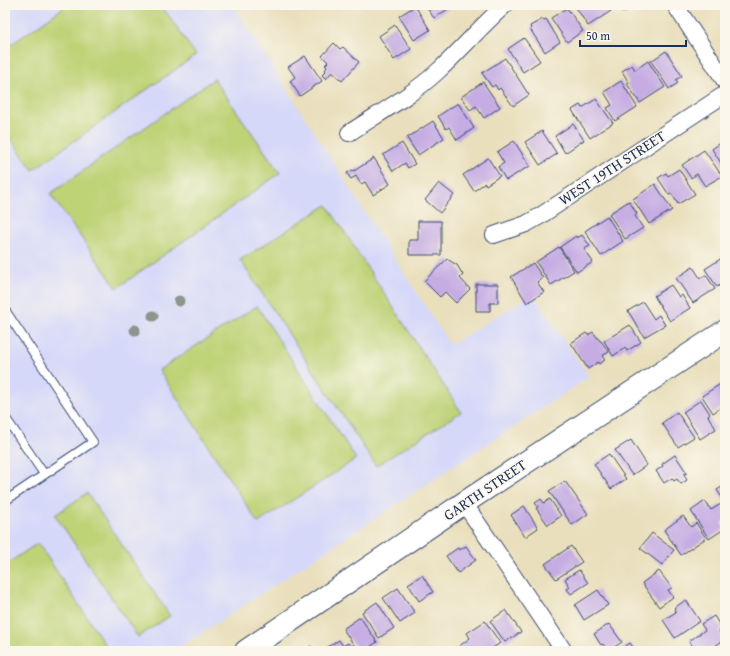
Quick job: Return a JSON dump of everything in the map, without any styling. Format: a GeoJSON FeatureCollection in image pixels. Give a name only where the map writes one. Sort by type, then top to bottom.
{"type":"FeatureCollection","features":[{"type":"Feature","properties":{"kind":"main road","name":"GARTH STREET"},"geometry":{"type":"LineString","coordinates":[[246,651],[464,503],[725,331]]}},
{"type":"Feature","properties":{"kind":"street"},"geometry":{"type":"LineString","coordinates":[[349,133],[420,86],[436,72],[486,21],[505,5]]}},
{"type":"Feature","properties":{"kind":"street"},"geometry":{"type":"LineString","coordinates":[[675,5],[725,82]]}},
{"type":"Feature","properties":{"kind":"street","name":"WEST 19TH STREET"},"geometry":{"type":"LineString","coordinates":[[494,235],[526,224],[540,216],[725,94]]}},
{"type":"Feature","properties":{"kind":"street"},"geometry":{"type":"LineString","coordinates":[[464,503],[557,648]]}},
{"type":"Feature","properties":{"kind":"lane"},"geometry":{"type":"LineString","coordinates":[[5,310],[93,442],[5,501]]}},
{"type":"Feature","properties":{"kind":"lane"},"geometry":{"type":"LineString","coordinates":[[5,416],[44,474]]}},
{"type":"Feature","properties":{"kind":"shaded area"},"geometry":{"type":"Polygon","coordinates":[[[5,5],[233,5],[450,345],[533,294],[589,377],[175,651],[5,651],[5,5]]]}},
{"type":"Feature","properties":{"kind":"green space"},"geometry":{"type":"Polygon","coordinates":[[[67,5],[161,5],[196,55],[33,170],[5,131],[5,49],[67,5]]]}},
{"type":"Feature","properties":{"kind":"green space"},"geometry":{"type":"Polygon","coordinates":[[[214,79],[280,173],[117,288],[50,194],[214,79]]]}},
{"type":"Feature","properties":{"kind":"green space"},"geometry":{"type":"Polygon","coordinates":[[[327,205],[461,412],[376,466],[240,260],[327,205]]]}},
{"type":"Feature","properties":{"kind":"green space"},"geometry":{"type":"Polygon","coordinates":[[[257,306],[356,459],[258,523],[159,370],[257,306]]]}},
{"type":"Feature","properties":{"kind":"green space"},"geometry":{"type":"Polygon","coordinates":[[[87,493],[170,616],[138,637],[55,515],[87,493]]]}},
{"type":"Feature","properties":{"kind":"green space"},"geometry":{"type":"Polygon","coordinates":[[[38,543],[106,646],[98,651],[5,651],[5,565],[38,543]]]}},
{"type":"Feature","properties":{"kind":"building"},"geometry":{"type":"Polygon","coordinates":[[[425,5],[449,5],[451,7],[434,18],[425,5]]]}},
{"type":"Feature","properties":{"kind":"building"},"geometry":{"type":"Polygon","coordinates":[[[607,5],[611,11],[588,26],[575,6],[607,5]]]}},
{"type":"Feature","properties":{"kind":"building"},"geometry":{"type":"Polygon","coordinates":[[[618,5],[636,5],[623,13],[618,5]]]}},
{"type":"Feature","properties":{"kind":"building"},"geometry":{"type":"Polygon","coordinates":[[[718,5],[725,5],[725,15],[718,5]]]}},
{"type":"Feature","properties":{"kind":"building"},"geometry":{"type":"Polygon","coordinates":[[[415,6],[430,30],[414,40],[399,16],[415,6]]]}},
{"type":"Feature","properties":{"kind":"building"},"geometry":{"type":"Polygon","coordinates":[[[567,8],[583,31],[567,42],[551,18],[567,8]]]}},
{"type":"Feature","properties":{"kind":"building"},"geometry":{"type":"Polygon","coordinates":[[[543,19],[546,19],[560,42],[545,52],[530,29],[530,26],[543,19]]]}},
{"type":"Feature","properties":{"kind":"building"},"geometry":{"type":"Polygon","coordinates":[[[395,25],[411,49],[394,60],[379,36],[395,25]]]}},
{"type":"Feature","properties":{"kind":"building"},"geometry":{"type":"Polygon","coordinates":[[[524,38],[540,61],[523,72],[508,49],[524,38]]]}},
{"type":"Feature","properties":{"kind":"building"},"geometry":{"type":"Polygon","coordinates":[[[334,43],[340,49],[343,47],[359,62],[342,81],[332,72],[326,79],[322,75],[326,71],[325,70],[327,67],[325,65],[328,62],[322,56],[334,43]]]}},
{"type":"Feature","properties":{"kind":"building"},"geometry":{"type":"Polygon","coordinates":[[[666,51],[682,76],[676,80],[678,83],[669,89],[651,61],[666,51]]]}},
{"type":"Feature","properties":{"kind":"building"},"geometry":{"type":"Polygon","coordinates":[[[305,56],[322,81],[300,96],[290,81],[295,77],[288,67],[305,56]]]}},
{"type":"Feature","properties":{"kind":"building"},"geometry":{"type":"Polygon","coordinates":[[[505,58],[529,95],[513,106],[500,88],[498,90],[495,85],[492,87],[482,73],[505,58]]]}},
{"type":"Feature","properties":{"kind":"building"},"geometry":{"type":"Polygon","coordinates":[[[648,61],[665,87],[640,103],[627,84],[629,83],[622,71],[632,65],[635,70],[648,61]]]}},
{"type":"Feature","properties":{"kind":"building"},"geometry":{"type":"Polygon","coordinates":[[[621,81],[637,107],[615,121],[607,108],[612,105],[604,92],[621,81]]]}},
{"type":"Feature","properties":{"kind":"building"},"geometry":{"type":"Polygon","coordinates":[[[483,82],[500,107],[484,118],[476,106],[470,110],[461,97],[483,82]]]}},
{"type":"Feature","properties":{"kind":"building"},"geometry":{"type":"Polygon","coordinates":[[[596,99],[613,123],[590,138],[572,110],[580,105],[582,108],[596,99]]]}},
{"type":"Feature","properties":{"kind":"building"},"geometry":{"type":"Polygon","coordinates":[[[458,103],[474,128],[457,140],[449,127],[446,129],[438,116],[458,103]]]}},
{"type":"Feature","properties":{"kind":"building"},"geometry":{"type":"Polygon","coordinates":[[[433,121],[444,138],[418,155],[407,138],[433,121]]]}},
{"type":"Feature","properties":{"kind":"building"},"geometry":{"type":"Polygon","coordinates":[[[573,124],[584,140],[565,153],[555,136],[573,124]]]}},
{"type":"Feature","properties":{"kind":"building"},"geometry":{"type":"Polygon","coordinates":[[[542,131],[557,154],[540,165],[525,142],[542,131]]]}},
{"type":"Feature","properties":{"kind":"building"},"geometry":{"type":"Polygon","coordinates":[[[725,140],[725,169],[712,149],[725,140]]]}},
{"type":"Feature","properties":{"kind":"building"},"geometry":{"type":"Polygon","coordinates":[[[514,141],[530,166],[506,180],[498,167],[504,163],[497,152],[514,141]]]}},
{"type":"Feature","properties":{"kind":"building"},"geometry":{"type":"Polygon","coordinates":[[[402,143],[415,164],[408,168],[405,163],[393,171],[383,155],[402,143]]]}},
{"type":"Feature","properties":{"kind":"building"},"geometry":{"type":"Polygon","coordinates":[[[704,150],[722,176],[705,186],[697,174],[691,178],[682,165],[704,150]]]}},
{"type":"Feature","properties":{"kind":"building"},"geometry":{"type":"Polygon","coordinates":[[[374,158],[390,184],[373,195],[365,182],[361,184],[356,176],[351,179],[347,173],[353,170],[354,171],[374,158]]]}},
{"type":"Feature","properties":{"kind":"building"},"geometry":{"type":"Polygon","coordinates":[[[488,158],[500,176],[486,185],[485,183],[474,191],[463,175],[488,158]]]}},
{"type":"Feature","properties":{"kind":"building"},"geometry":{"type":"Polygon","coordinates":[[[679,169],[695,194],[678,204],[672,194],[669,195],[658,178],[666,173],[668,176],[679,169]]]}},
{"type":"Feature","properties":{"kind":"building"},"geometry":{"type":"Polygon","coordinates":[[[439,183],[454,195],[440,213],[425,200],[439,183]]]}},
{"type":"Feature","properties":{"kind":"building"},"geometry":{"type":"Polygon","coordinates":[[[655,184],[672,210],[649,224],[633,199],[655,184]]]}},
{"type":"Feature","properties":{"kind":"building"},"geometry":{"type":"Polygon","coordinates":[[[629,201],[637,214],[635,216],[643,228],[625,239],[609,214],[629,201]]]}},
{"type":"Feature","properties":{"kind":"building"},"geometry":{"type":"Polygon","coordinates":[[[607,216],[623,241],[601,256],[585,231],[607,216]]]}},
{"type":"Feature","properties":{"kind":"building"},"geometry":{"type":"Polygon","coordinates":[[[418,221],[441,221],[441,255],[409,255],[409,240],[418,240],[418,221]]]}},
{"type":"Feature","properties":{"kind":"building"},"geometry":{"type":"Polygon","coordinates":[[[582,235],[590,246],[584,249],[593,262],[577,272],[560,247],[576,236],[577,238],[582,235]]]}},
{"type":"Feature","properties":{"kind":"building"},"geometry":{"type":"Polygon","coordinates":[[[559,247],[574,271],[551,285],[536,262],[559,247]]]}},
{"type":"Feature","properties":{"kind":"building"},"geometry":{"type":"Polygon","coordinates":[[[725,256],[725,282],[717,287],[705,269],[725,256]]]}},
{"type":"Feature","properties":{"kind":"building"},"geometry":{"type":"Polygon","coordinates":[[[447,259],[457,265],[463,275],[460,278],[470,289],[456,303],[445,292],[440,297],[424,281],[447,259]]]}},
{"type":"Feature","properties":{"kind":"building"},"geometry":{"type":"Polygon","coordinates":[[[533,263],[543,278],[537,282],[544,292],[527,303],[511,277],[533,263]]]}},
{"type":"Feature","properties":{"kind":"building"},"geometry":{"type":"Polygon","coordinates":[[[693,267],[700,278],[706,275],[715,289],[693,303],[676,278],[693,267]]]}},
{"type":"Feature","properties":{"kind":"building"},"geometry":{"type":"Polygon","coordinates":[[[476,284],[498,284],[498,303],[490,303],[490,311],[476,311],[476,284]]]}},
{"type":"Feature","properties":{"kind":"building"},"geometry":{"type":"Polygon","coordinates":[[[671,285],[679,297],[682,295],[690,308],[670,321],[654,296],[671,285]]]}},
{"type":"Feature","properties":{"kind":"building"},"geometry":{"type":"Polygon","coordinates":[[[643,302],[654,319],[659,315],[665,325],[644,337],[628,311],[643,302]]]}},
{"type":"Feature","properties":{"kind":"building"},"geometry":{"type":"Polygon","coordinates":[[[630,325],[641,342],[627,351],[625,348],[613,356],[604,341],[630,325]]]}},
{"type":"Feature","properties":{"kind":"building"},"geometry":{"type":"Polygon","coordinates":[[[593,332],[609,352],[602,356],[605,360],[599,364],[598,362],[588,369],[571,343],[586,333],[588,335],[593,332]]]}},
{"type":"Feature","properties":{"kind":"building"},"geometry":{"type":"Polygon","coordinates":[[[725,381],[725,405],[713,413],[702,396],[725,381]]]}},
{"type":"Feature","properties":{"kind":"building"},"geometry":{"type":"Polygon","coordinates":[[[701,400],[710,414],[708,416],[716,429],[700,439],[683,412],[701,400]]]}},
{"type":"Feature","properties":{"kind":"building"},"geometry":{"type":"Polygon","coordinates":[[[677,412],[694,437],[678,447],[662,423],[677,412]]]}},
{"type":"Feature","properties":{"kind":"building"},"geometry":{"type":"Polygon","coordinates":[[[631,440],[647,465],[632,475],[615,450],[631,440]]]}},
{"type":"Feature","properties":{"kind":"building"},"geometry":{"type":"Polygon","coordinates":[[[609,454],[626,479],[611,489],[594,464],[609,454]]]}},
{"type":"Feature","properties":{"kind":"building"},"geometry":{"type":"Polygon","coordinates":[[[675,455],[687,473],[684,474],[687,480],[681,484],[677,479],[674,481],[672,478],[664,483],[656,471],[663,466],[662,464],[675,455]]]}},
{"type":"Feature","properties":{"kind":"building"},"geometry":{"type":"Polygon","coordinates":[[[565,481],[588,514],[572,525],[549,491],[565,481]]]}},
{"type":"Feature","properties":{"kind":"building"},"geometry":{"type":"Polygon","coordinates":[[[725,485],[725,502],[717,490],[725,485]]]}},
{"type":"Feature","properties":{"kind":"building"},"geometry":{"type":"Polygon","coordinates":[[[541,499],[544,503],[550,499],[561,516],[548,525],[536,508],[538,507],[535,503],[541,499]]]}},
{"type":"Feature","properties":{"kind":"building"},"geometry":{"type":"Polygon","coordinates":[[[705,501],[711,510],[721,504],[725,510],[725,520],[721,523],[724,529],[709,539],[691,511],[705,501]]]}},
{"type":"Feature","properties":{"kind":"building"},"geometry":{"type":"Polygon","coordinates":[[[524,506],[538,528],[525,537],[511,515],[524,506]]]}},
{"type":"Feature","properties":{"kind":"building"},"geometry":{"type":"Polygon","coordinates":[[[683,516],[691,527],[696,523],[706,538],[681,555],[664,530],[683,516]]]}},
{"type":"Feature","properties":{"kind":"building"},"geometry":{"type":"Polygon","coordinates":[[[652,533],[674,550],[662,565],[640,548],[652,533]]]}},
{"type":"Feature","properties":{"kind":"building"},"geometry":{"type":"Polygon","coordinates":[[[466,546],[476,560],[458,573],[446,556],[458,548],[459,550],[466,546]]]}},
{"type":"Feature","properties":{"kind":"building"},"geometry":{"type":"Polygon","coordinates":[[[571,546],[582,562],[556,579],[545,564],[571,546]]]}},
{"type":"Feature","properties":{"kind":"building"},"geometry":{"type":"Polygon","coordinates":[[[579,570],[588,583],[571,594],[567,589],[570,587],[565,579],[579,570]]]}},
{"type":"Feature","properties":{"kind":"building"},"geometry":{"type":"Polygon","coordinates":[[[659,571],[672,588],[668,590],[673,597],[659,607],[642,583],[659,571]]]}},
{"type":"Feature","properties":{"kind":"building"},"geometry":{"type":"Polygon","coordinates":[[[422,575],[433,592],[419,601],[408,584],[422,575]]]}},
{"type":"Feature","properties":{"kind":"building"},"geometry":{"type":"Polygon","coordinates":[[[398,588],[415,613],[400,623],[383,598],[398,588]]]}},
{"type":"Feature","properties":{"kind":"building"},"geometry":{"type":"Polygon","coordinates":[[[598,590],[608,605],[584,620],[575,605],[598,590]]]}},
{"type":"Feature","properties":{"kind":"building"},"geometry":{"type":"Polygon","coordinates":[[[686,600],[700,621],[675,638],[663,620],[676,612],[674,608],[686,600]]]}},
{"type":"Feature","properties":{"kind":"building"},"geometry":{"type":"Polygon","coordinates":[[[377,602],[394,628],[379,638],[362,612],[377,602]]]}},
{"type":"Feature","properties":{"kind":"building"},"geometry":{"type":"Polygon","coordinates":[[[506,610],[521,632],[505,642],[490,621],[506,610]]]}},
{"type":"Feature","properties":{"kind":"building"},"geometry":{"type":"Polygon","coordinates":[[[714,616],[722,629],[719,631],[724,640],[707,651],[696,651],[689,641],[705,630],[701,624],[714,616]]]}},
{"type":"Feature","properties":{"kind":"building"},"geometry":{"type":"Polygon","coordinates":[[[360,617],[377,642],[364,651],[358,651],[343,629],[360,617]]]}},
{"type":"Feature","properties":{"kind":"building"},"geometry":{"type":"Polygon","coordinates":[[[485,621],[500,643],[493,648],[494,650],[492,651],[461,651],[458,647],[470,638],[467,633],[485,621]]]}},
{"type":"Feature","properties":{"kind":"building"},"geometry":{"type":"Polygon","coordinates":[[[609,624],[622,642],[608,651],[603,644],[601,645],[594,634],[609,624]]]}},
{"type":"Feature","properties":{"kind":"building"},"geometry":{"type":"Polygon","coordinates":[[[339,640],[343,646],[348,643],[353,651],[328,651],[326,648],[339,640]]]}},
{"type":"Feature","properties":{"kind":"building"},"geometry":{"type":"Polygon","coordinates":[[[630,643],[636,651],[618,651],[630,643]]]}},
{"type":"Feature","properties":{"kind":"building"},"geometry":{"type":"Polygon","coordinates":[[[311,646],[314,651],[304,651],[311,646]]]}}]}
